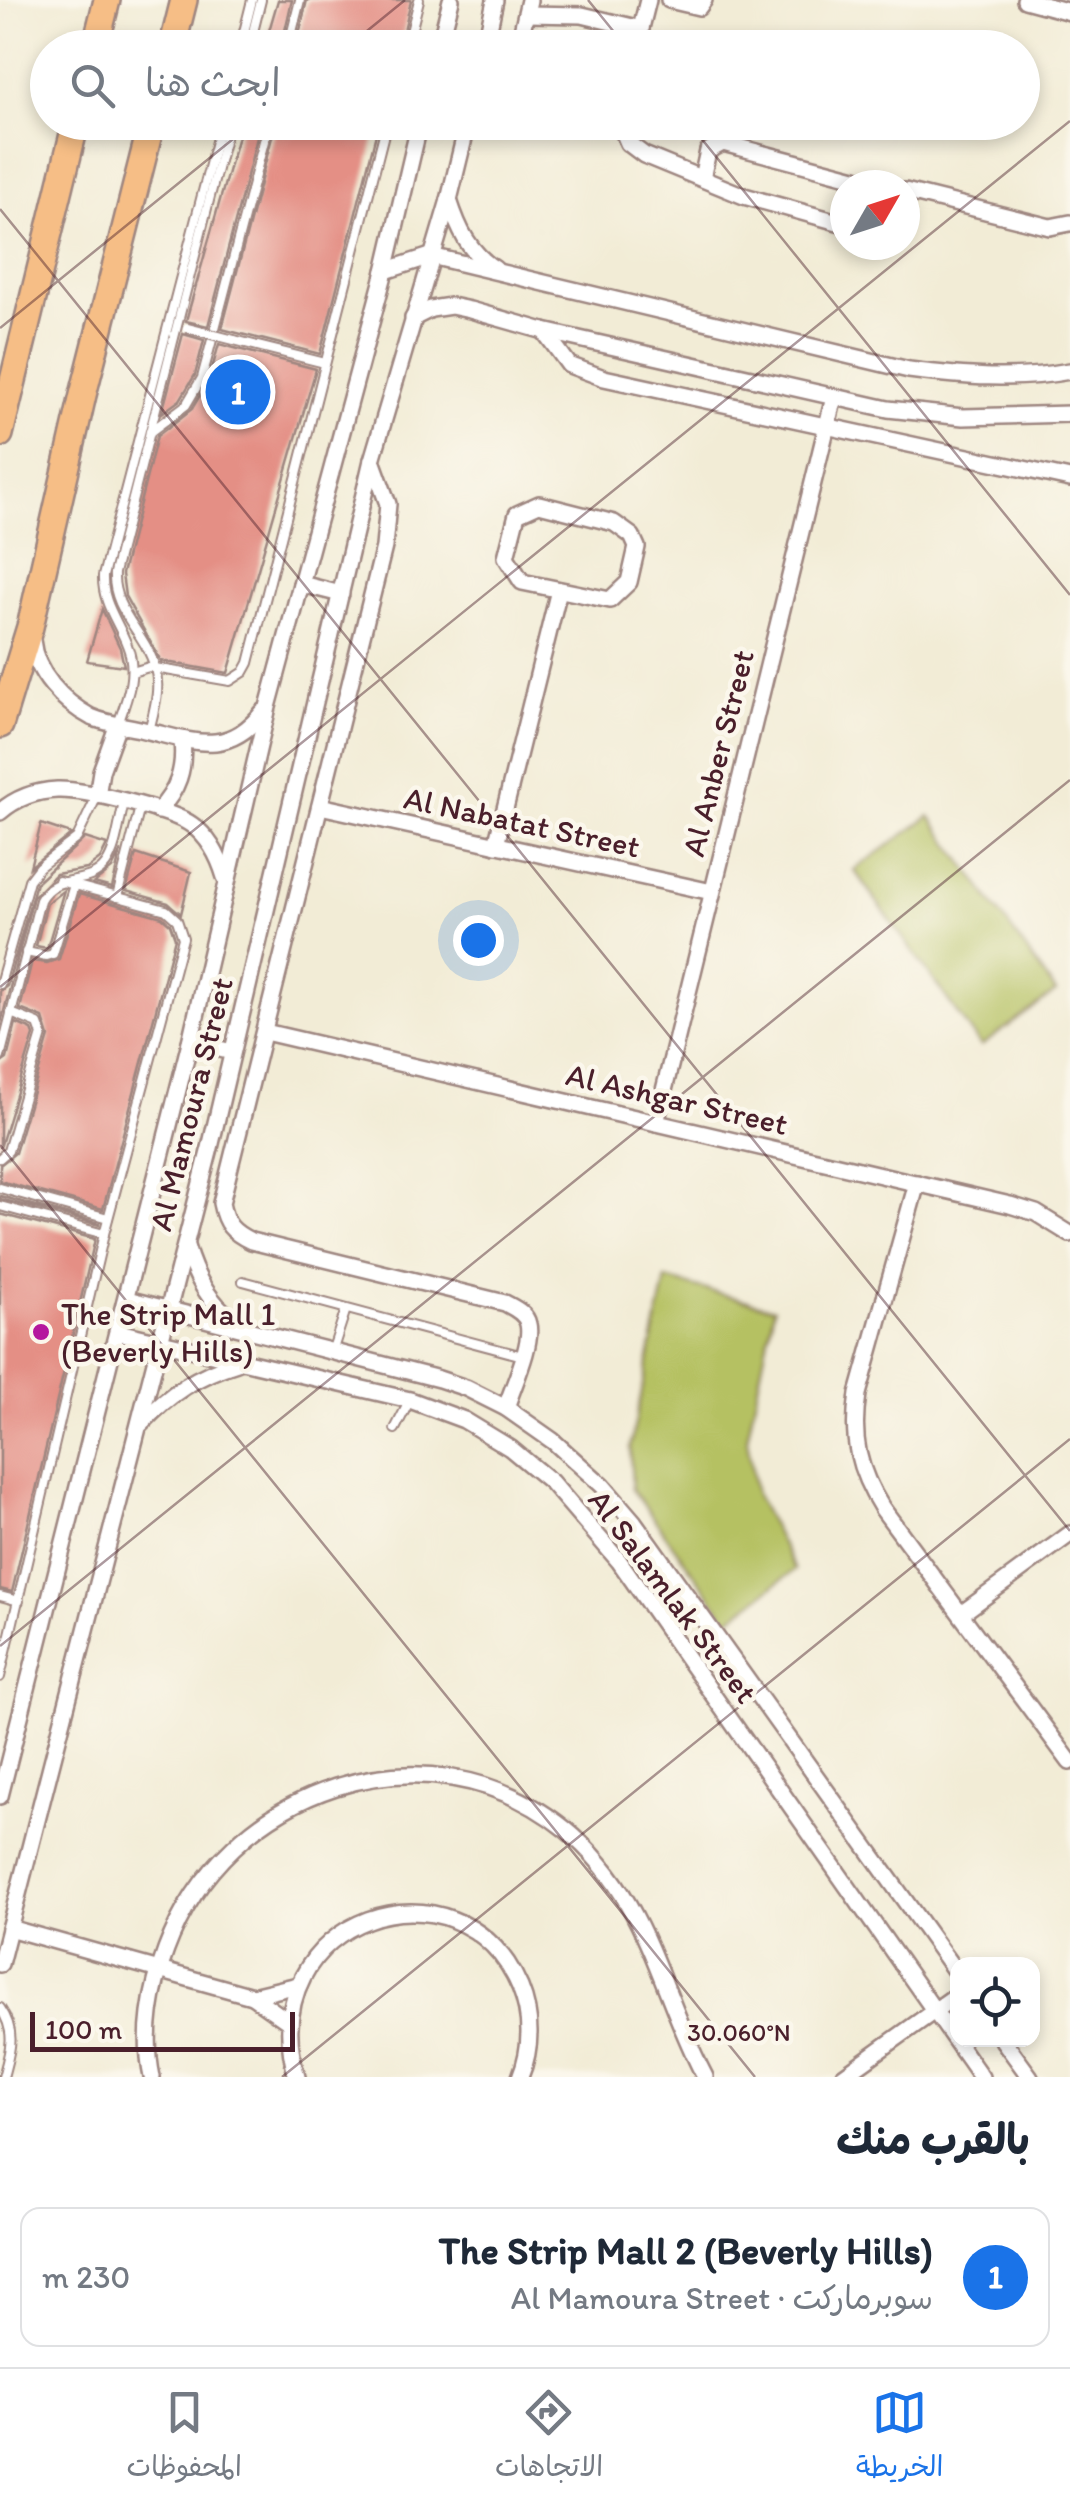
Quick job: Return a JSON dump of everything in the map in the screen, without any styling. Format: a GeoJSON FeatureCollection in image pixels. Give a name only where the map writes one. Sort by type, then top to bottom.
{"type":"FeatureCollection","features":[{"type":"Feature","properties":{"kind":"main road"},"geometry":{"type":"LineString","coordinates":[[99,30],[106,0]]}},
{"type":"Feature","properties":{"kind":"main road"},"geometry":{"type":"LineString","coordinates":[[176,30],[184,0]]}},
{"type":"Feature","properties":{"kind":"main road"},"geometry":{"type":"LineString","coordinates":[[0,434],[72,140]]}},
{"type":"Feature","properties":{"kind":"main road"},"geometry":{"type":"LineString","coordinates":[[0,726],[30,626],[82,395],[147,140]]}},
{"type":"Feature","properties":{"kind":"street"},"geometry":{"type":"LineString","coordinates":[[444,30],[451,0]]}},
{"type":"Feature","properties":{"kind":"street"},"geometry":{"type":"LineString","coordinates":[[489,30],[495,0]]}},
{"type":"Feature","properties":{"kind":"street"},"geometry":{"type":"LineString","coordinates":[[547,0],[582,15]]}},
{"type":"Feature","properties":{"kind":"street"},"geometry":{"type":"LineString","coordinates":[[528,7],[641,29],[648,0]]}},
{"type":"Feature","properties":{"kind":"street"},"geometry":{"type":"LineString","coordinates":[[668,0],[700,7],[704,0]]}},
{"type":"Feature","properties":{"kind":"street"},"geometry":{"type":"LineString","coordinates":[[1024,0],[1070,12]]}},
{"type":"Feature","properties":{"kind":"street","name":"Al Mamoura Street"},"geometry":{"type":"LineString","coordinates":[[0,1796],[190,1042],[268,707],[385,271],[416,140]]}},
{"type":"Feature","properties":{"kind":"street","name":"Al Mamoura Street"},"geometry":{"type":"LineString","coordinates":[[0,1964],[210,1148],[372,460],[464,140]]}},
{"type":"Feature","properties":{"kind":"street"},"geometry":{"type":"LineString","coordinates":[[627,140],[635,150],[744,196],[830,220]]}},
{"type":"Feature","properties":{"kind":"street"},"geometry":{"type":"LineString","coordinates":[[702,178],[708,151],[722,143],[830,171]]}},
{"type":"Feature","properties":{"kind":"street"},"geometry":{"type":"LineString","coordinates":[[920,196],[1050,227],[1070,223]]}},
{"type":"Feature","properties":{"kind":"street"},"geometry":{"type":"LineString","coordinates":[[449,200],[466,242],[481,260],[506,276]]}},
{"type":"Feature","properties":{"kind":"street"},"geometry":{"type":"LineString","coordinates":[[385,271],[431,256],[909,370],[977,379],[1070,371]]}},
{"type":"Feature","properties":{"kind":"street"},"geometry":{"type":"LineString","coordinates":[[413,318],[431,309],[451,306],[888,409],[963,417],[1070,414]]}},
{"type":"Feature","properties":{"kind":"street"},"geometry":{"type":"LineString","coordinates":[[544,331],[568,365],[584,372],[1070,479]]}},
{"type":"Feature","properties":{"kind":"street","name":"Al Anber Street"},"geometry":{"type":"LineString","coordinates":[[656,1122],[834,397]]}},
{"type":"Feature","properties":{"kind":"street"},"geometry":{"type":"LineString","coordinates":[[372,460],[388,504],[384,547],[221,1204],[225,1220],[236,1234],[251,1241],[505,1303],[522,1312],[528,1324],[523,1356],[506,1408]]}},
{"type":"Feature","properties":{"kind":"street"},"geometry":{"type":"LineString","coordinates":[[539,504],[614,523],[632,536],[636,547],[629,582],[618,596],[610,600],[559,590],[522,582],[506,557],[517,514],[524,508],[539,504]]}},
{"type":"Feature","properties":{"kind":"street"},"geometry":{"type":"LineString","coordinates":[[301,584],[341,594]]}},
{"type":"Feature","properties":{"kind":"street"},"geometry":{"type":"LineString","coordinates":[[496,845],[559,590]]}},
{"type":"Feature","properties":{"kind":"street"},"geometry":{"type":"LineString","coordinates":[[30,626],[34,656],[48,681],[94,718],[207,744],[231,739],[252,726],[268,707]]}},
{"type":"Feature","properties":{"kind":"street"},"geometry":{"type":"LineString","coordinates":[[96,796],[118,724]]}},
{"type":"Feature","properties":{"kind":"street"},"geometry":{"type":"LineString","coordinates":[[158,811],[177,786],[184,756],[182,741]]}},
{"type":"Feature","properties":{"kind":"street"},"geometry":{"type":"LineString","coordinates":[[0,812],[11,802],[35,793],[61,790],[178,816],[195,827],[214,851],[226,880]]}},
{"type":"Feature","properties":{"kind":"street","name":"Al Nabatat Street"},"geometry":{"type":"LineString","coordinates":[[320,806],[712,892]]}},
{"type":"Feature","properties":{"kind":"street","name":"Al Ashgar Street"},"geometry":{"type":"LineString","coordinates":[[266,1032],[917,1183],[1036,1213],[1070,1234]]}},
{"type":"Feature","properties":{"kind":"street"},"geometry":{"type":"LineString","coordinates":[[190,1042],[232,1052]]}},
{"type":"Feature","properties":{"kind":"street"},"geometry":{"type":"LineString","coordinates":[[210,1148],[232,1155]]}},
{"type":"Feature","properties":{"kind":"street"},"geometry":{"type":"LineString","coordinates":[[917,1183],[858,1394],[856,1454],[866,1482],[882,1508],[1070,1762]]}},
{"type":"Feature","properties":{"kind":"street"},"geometry":{"type":"LineString","coordinates":[[185,1243],[196,1276],[215,1304],[258,1334],[262,1367]]}},
{"type":"Feature","properties":{"kind":"street","name":"Al Salamlak Street"},"geometry":{"type":"LineString","coordinates":[[126,1299],[439,1379],[506,1408],[581,1466],[634,1522],[950,1965]]}},
{"type":"Feature","properties":{"kind":"street","name":"Al Salamlak Street"},"geometry":{"type":"LineString","coordinates":[[118,1332],[410,1400],[464,1420],[510,1448],[552,1482],[619,1561],[981,2077]]}},
{"type":"Feature","properties":{"kind":"street"},"geometry":{"type":"LineString","coordinates":[[141,1424],[186,1384],[212,1370],[241,1362]]}},
{"type":"Feature","properties":{"kind":"street"},"geometry":{"type":"LineString","coordinates":[[960,1614],[1070,1534]]}},
{"type":"Feature","properties":{"kind":"street"},"geometry":{"type":"LineString","coordinates":[[152,2077],[150,2016],[159,1970],[191,1896],[259,1825],[302,1798],[350,1781],[391,1775],[433,1776],[474,1783],[514,1798],[565,1830],[604,1866],[630,1903],[654,1952],[705,2077]]}},
{"type":"Feature","properties":{"kind":"street"},"geometry":{"type":"LineString","coordinates":[[298,2077],[290,2053],[288,2022],[298,1985],[314,1958],[337,1935],[365,1920],[396,1912],[429,1914],[460,1923],[494,1948],[513,1973],[526,2001],[530,2032],[520,2077]]}},
{"type":"Feature","properties":{"kind":"street"},"geometry":{"type":"LineString","coordinates":[[9,1928],[252,1996],[288,2022]]}},
{"type":"Feature","properties":{"kind":"street"},"geometry":{"type":"LineString","coordinates":[[252,1996],[298,1985]]}},
{"type":"Feature","properties":{"kind":"street"},"geometry":{"type":"LineString","coordinates":[[842,2077],[950,2000]]}},
{"type":"Feature","properties":{"kind":"street"},"geometry":{"type":"LineString","coordinates":[[1008,2047],[1030,2077]]}},
{"type":"Feature","properties":{"kind":"lane"},"geometry":{"type":"LineString","coordinates":[[244,30],[252,0]]}},
{"type":"Feature","properties":{"kind":"lane"},"geometry":{"type":"LineString","coordinates":[[254,30],[261,0]]}},
{"type":"Feature","properties":{"kind":"lane"},"geometry":{"type":"LineString","coordinates":[[292,30],[300,0]]}},
{"type":"Feature","properties":{"kind":"lane"},"geometry":{"type":"LineString","coordinates":[[412,30],[419,0]]}},
{"type":"Feature","properties":{"kind":"lane"},"geometry":{"type":"LineString","coordinates":[[177,326],[216,140]]}},
{"type":"Feature","properties":{"kind":"lane"},"geometry":{"type":"LineString","coordinates":[[118,724],[132,672],[126,644],[107,605],[103,585],[177,326],[224,140]]}},
{"type":"Feature","properties":{"kind":"lane"},"geometry":{"type":"LineString","coordinates":[[145,432],[175,416],[202,378],[264,140]]}},
{"type":"Feature","properties":{"kind":"lane"},"geometry":{"type":"LineString","coordinates":[[132,672],[143,667],[155,668],[230,681],[244,672],[249,663],[382,140]]}},
{"type":"Feature","properties":{"kind":"lane"},"geometry":{"type":"LineString","coordinates":[[177,326],[325,363]]}},
{"type":"Feature","properties":{"kind":"lane"},"geometry":{"type":"LineString","coordinates":[[145,432],[114,584],[119,604],[155,668],[158,698],[149,731]]}},
{"type":"Feature","properties":{"kind":"lane"},"geometry":{"type":"LineString","coordinates":[[0,984],[29,880],[77,838],[96,796]]}},
{"type":"Feature","properties":{"kind":"lane"},"geometry":{"type":"LineString","coordinates":[[0,1057],[40,900],[47,888],[59,881],[91,876],[104,866],[132,805]]}},
{"type":"Feature","properties":{"kind":"lane"},"geometry":{"type":"LineString","coordinates":[[118,898],[132,805]]}},
{"type":"Feature","properties":{"kind":"lane"},"geometry":{"type":"LineString","coordinates":[[0,1677],[104,1234],[183,938],[177,920],[166,910],[59,881]]}},
{"type":"Feature","properties":{"kind":"lane"},"geometry":{"type":"LineString","coordinates":[[26,952],[53,954],[74,885]]}},
{"type":"Feature","properties":{"kind":"lane"},"geometry":{"type":"LineString","coordinates":[[0,1158],[8,1151],[42,1035],[38,1024],[11,1014]]}},
{"type":"Feature","properties":{"kind":"lane"},"geometry":{"type":"LineString","coordinates":[[0,1188],[108,1218]]}},
{"type":"Feature","properties":{"kind":"lane"},"geometry":{"type":"LineString","coordinates":[[0,1206],[104,1234]]}},
{"type":"Feature","properties":{"kind":"lane"},"geometry":{"type":"LineString","coordinates":[[243,1281],[523,1356]]}},
{"type":"Feature","properties":{"kind":"lane"},"geometry":{"type":"LineString","coordinates":[[332,1353],[346,1308]]}},
{"type":"Feature","properties":{"kind":"lane"},"geometry":{"type":"LineString","coordinates":[[395,1429],[410,1400]]}},
{"type":"Feature","properties":{"kind":"lane"},"geometry":{"type":"LineString","coordinates":[[0,1596],[20,1602]]}},
{"type":"Feature","properties":{"kind":"lane"},"geometry":{"type":"LineString","coordinates":[[0,2008],[11,2029],[12,2041],[3,2077]]}},
{"type":"Feature","properties":{"kind":"green space"},"geometry":{"type":"Polygon","coordinates":[[[930,816],[1056,992],[981,1046],[854,870],[930,816]]]}},
{"type":"Feature","properties":{"kind":"green space"},"geometry":{"type":"Polygon","coordinates":[[[666,1279],[774,1308],[747,1439],[756,1495],[795,1570],[728,1620],[632,1489],[630,1447],[666,1279]]]}},
{"type":"Feature","properties":{"kind":"building"},"geometry":{"type":"Polygon","coordinates":[[[278,0],[292,0],[285,30],[269,30],[278,0]]]}},
{"type":"Feature","properties":{"kind":"building"},"geometry":{"type":"Polygon","coordinates":[[[307,0],[411,0],[404,30],[300,30],[307,0]]]}},
{"type":"Feature","properties":{"kind":"building"},"geometry":{"type":"Polygon","coordinates":[[[237,140],[256,140],[208,326],[186,321],[237,140]]]}},
{"type":"Feature","properties":{"kind":"building"},"geometry":{"type":"Polygon","coordinates":[[[271,140],[374,140],[320,354],[222,329],[271,140]]]}},
{"type":"Feature","properties":{"kind":"building"},"geometry":{"type":"Polygon","coordinates":[[[183,334],[204,340],[195,375],[180,400],[162,413],[183,334]]]}},
{"type":"Feature","properties":{"kind":"building"},"geometry":{"type":"Polygon","coordinates":[[[219,344],[316,369],[228,673],[161,661],[125,596],[122,574],[157,436],[192,409],[209,380],[219,344]]]}},
{"type":"Feature","properties":{"kind":"building"},"geometry":{"type":"Polygon","coordinates":[[[102,609],[120,648],[124,666],[87,661],[102,609]]]}},
{"type":"Feature","properties":{"kind":"building"},"geometry":{"type":"Polygon","coordinates":[[[41,824],[71,834],[30,867],[41,824]]]}},
{"type":"Feature","properties":{"kind":"building"},"geometry":{"type":"Polygon","coordinates":[[[85,838],[107,845],[100,859],[87,869],[56,874],[33,897],[0,1027],[0,991],[7,986],[36,883],[85,838]]]}},
{"type":"Feature","properties":{"kind":"building"},"geometry":{"type":"Polygon","coordinates":[[[121,850],[112,888],[94,883],[112,869],[121,850]]]}},
{"type":"Feature","properties":{"kind":"building"},"geometry":{"type":"Polygon","coordinates":[[[136,854],[191,872],[181,914],[168,903],[126,891],[136,854]]]}},
{"type":"Feature","properties":{"kind":"building"},"geometry":{"type":"Polygon","coordinates":[[[64,890],[47,948],[36,946],[47,903],[64,890]]]}},
{"type":"Feature","properties":{"kind":"building"},"geometry":{"type":"Polygon","coordinates":[[[79,894],[162,917],[170,924],[175,938],[103,1209],[0,1181],[0,1165],[15,1153],[49,1037],[43,1018],[20,1009],[32,961],[47,963],[59,959],[79,894]]]}},
{"type":"Feature","properties":{"kind":"building"},"geometry":{"type":"Polygon","coordinates":[[[16,1023],[32,1030],[34,1035],[0,1148],[0,1064],[7,1059],[16,1023]]]}},
{"type":"Feature","properties":{"kind":"building"},"geometry":{"type":"Polygon","coordinates":[[[0,1199],[99,1223],[99,1225],[0,1199]]]}},
{"type":"Feature","properties":{"kind":"building"},"geometry":{"type":"Polygon","coordinates":[[[0,1214],[95,1239],[12,1592],[0,1589],[0,1214]]]}},
{"type":"Feature","properties":{"kind":"place","name":"The Strip Mall 2 (Beverly Hills)"},"geometry":{"type":"Point","coordinates":[238,392]}},
{"type":"Feature","properties":{"kind":"place","name":"The Strip Mall 1 (Beverly Hills)"},"geometry":{"type":"Point","coordinates":[41,1332]}}]}
